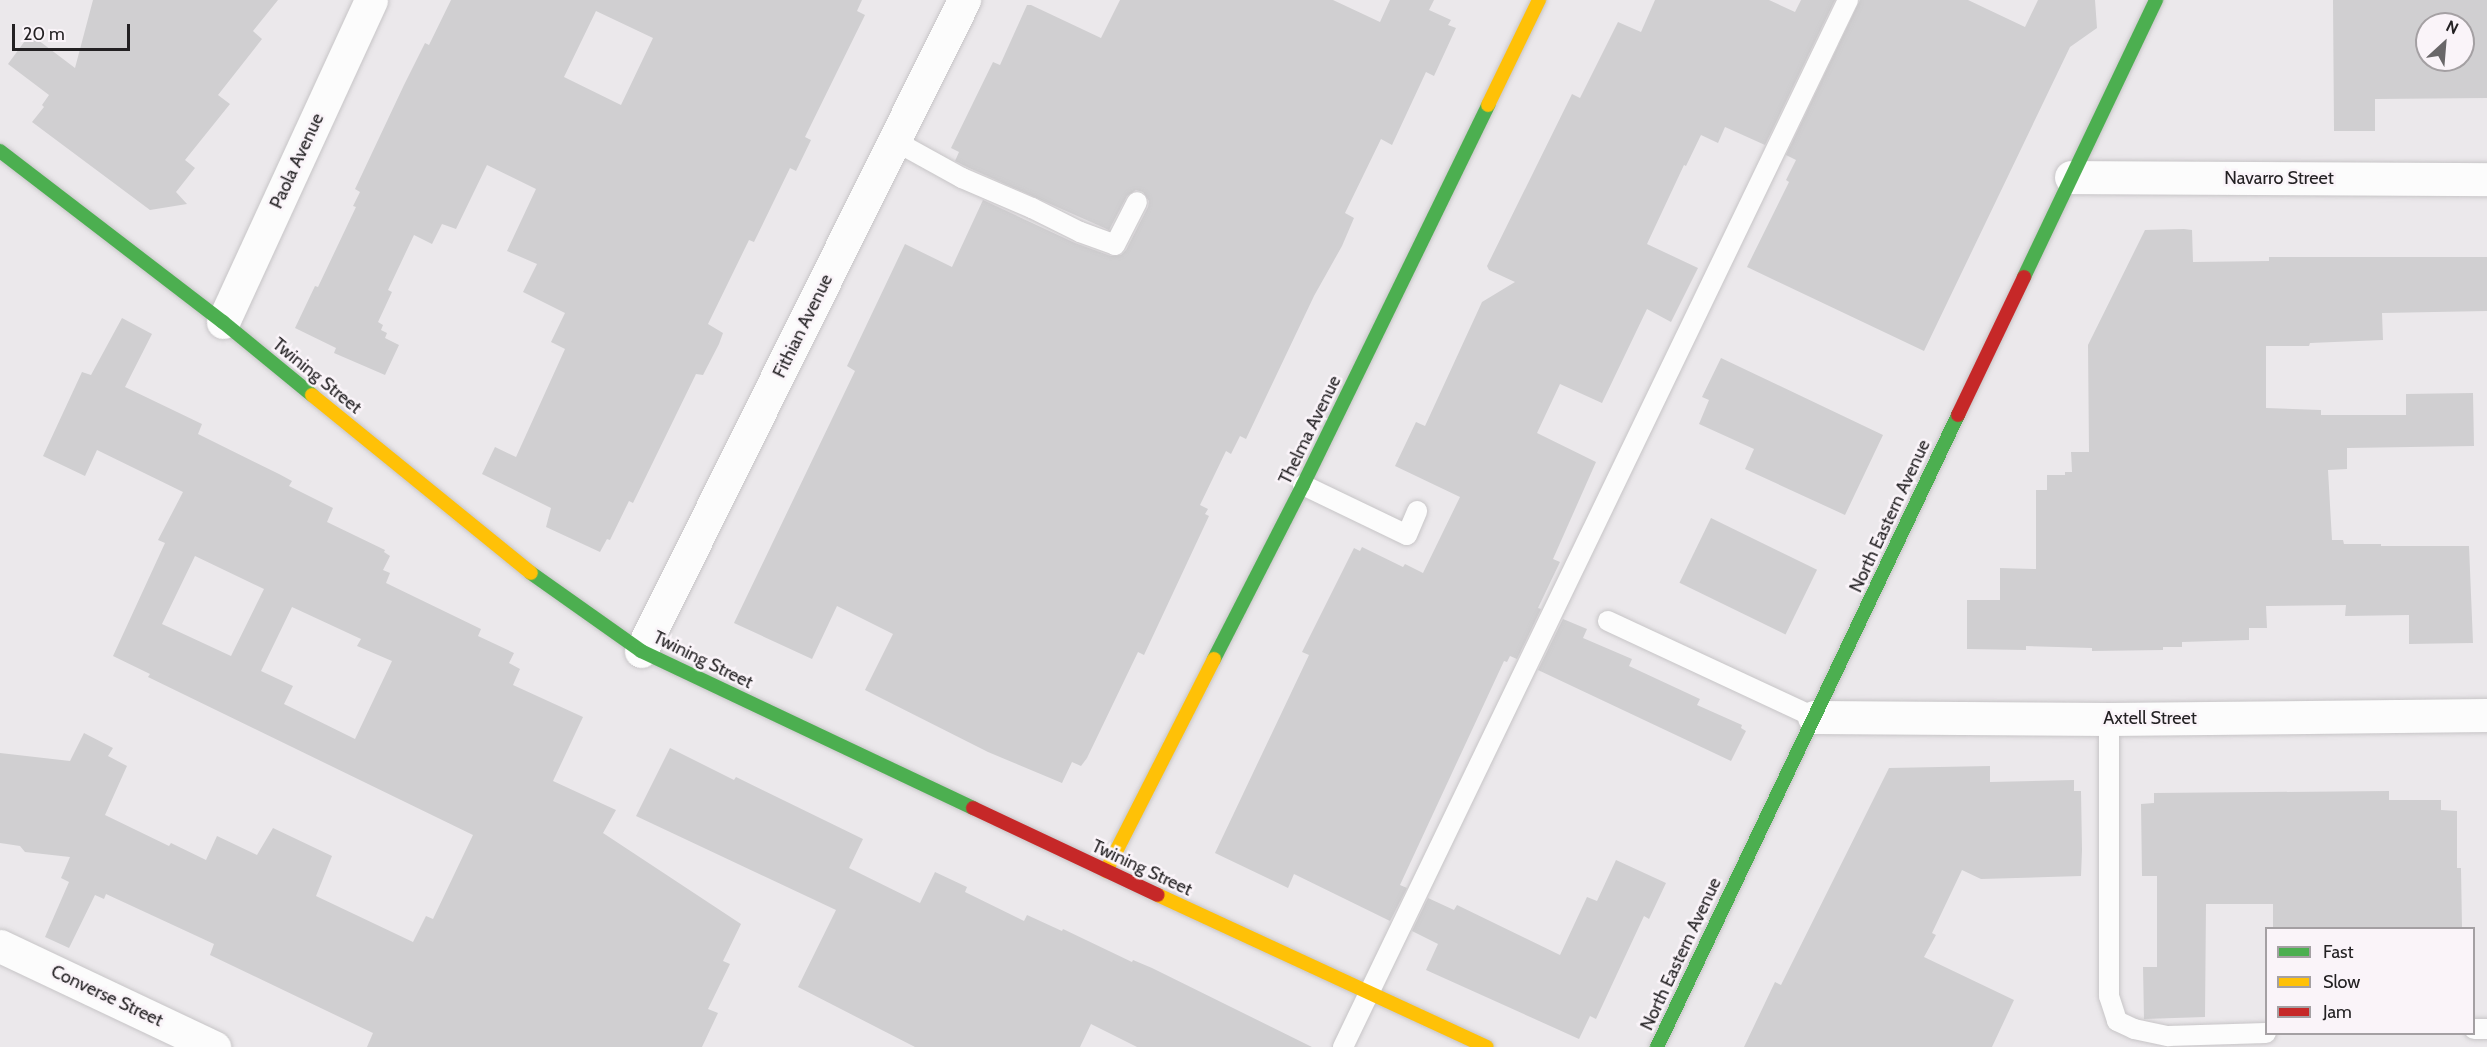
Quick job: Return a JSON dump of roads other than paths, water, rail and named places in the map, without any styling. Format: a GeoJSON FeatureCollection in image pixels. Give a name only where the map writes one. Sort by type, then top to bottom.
{"type":"FeatureCollection","features":[{"type":"Feature","properties":{"kind":"street","name":"Paola Avenue"},"geometry":{"type":"LineString","coordinates":[[223,322],[371,0]]}},
{"type":"Feature","properties":{"kind":"street","name":"Fithian Avenue"},"geometry":{"type":"LineString","coordinates":[[641,651],[964,0]]}},
{"type":"Feature","properties":{"kind":"street","name":"Thelma Avenue"},"geometry":{"type":"LineString","coordinates":[[1106,872],[1303,485],[1539,0]]}},
{"type":"Feature","properties":{"kind":"street","name":"North Eastern Avenue"},"geometry":{"type":"LineString","coordinates":[[1657,1047],[2156,0]]}},
{"type":"Feature","properties":{"kind":"street","name":"Twining Street"},"geometry":{"type":"LineString","coordinates":[[0,151],[223,322],[544,584],[641,651],[1106,872],[1487,1047]]}},
{"type":"Feature","properties":{"kind":"street","name":"Navarro Street"},"geometry":{"type":"LineString","coordinates":[[2071,177],[2487,180]]}},
{"type":"Feature","properties":{"kind":"street","name":"Axtell Street"},"geometry":{"type":"LineString","coordinates":[[1814,717],[2109,719],[2487,715]]}},
{"type":"Feature","properties":{"kind":"street","name":"Converse Street"},"geometry":{"type":"LineString","coordinates":[[0,946],[214,1047]]}},
{"type":"Feature","properties":{"kind":"lane"},"geometry":{"type":"LineString","coordinates":[[1343,1047],[1848,0]]}},
{"type":"Feature","properties":{"kind":"lane"},"geometry":{"type":"LineString","coordinates":[[895,141],[962,177],[1080,232],[1114,245],[1137,202]]}},
{"type":"Feature","properties":{"kind":"lane"},"geometry":{"type":"LineString","coordinates":[[1303,485],[1407,535],[1417,511]]}},
{"type":"Feature","properties":{"kind":"lane"},"geometry":{"type":"LineString","coordinates":[[1608,621],[1814,717]]}},
{"type":"Feature","properties":{"kind":"lane"},"geometry":{"type":"LineString","coordinates":[[2109,719],[2109,996],[2117,1021],[2134,1029],[2168,1036],[2265,1033]]}}]}
